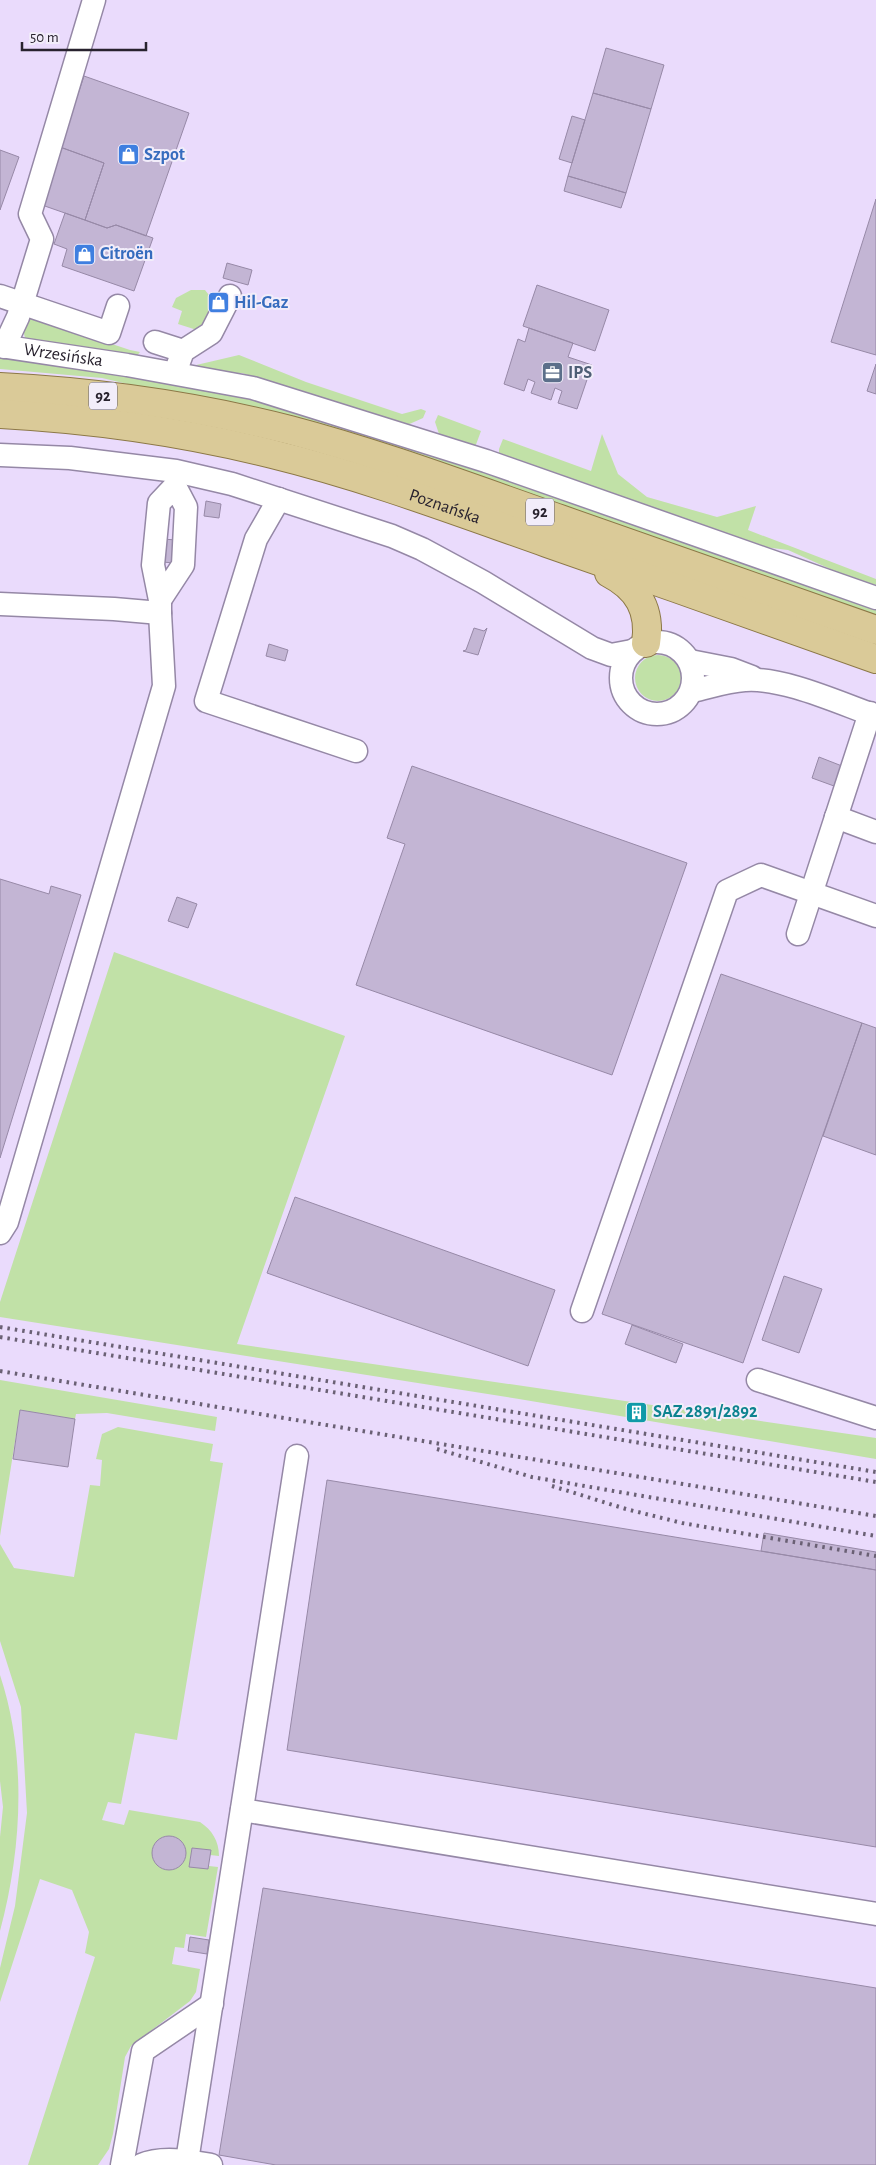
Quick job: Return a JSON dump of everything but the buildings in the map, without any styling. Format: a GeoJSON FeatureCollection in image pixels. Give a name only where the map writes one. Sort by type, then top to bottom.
{"type":"FeatureCollection","features":[{"type":"Feature","properties":{"kind":"main road","name":"Poznańska"},"geometry":{"type":"LineString","coordinates":[[0,387],[147,402],[214,413],[292,431],[443,478],[876,630]]}},
{"type":"Feature","properties":{"kind":"main road","name":"Poznańska"},"geometry":{"type":"LineString","coordinates":[[0,414],[164,432],[274,454],[364,480],[876,659]]}},
{"type":"Feature","properties":{"kind":"main road"},"geometry":{"type":"LineString","coordinates":[[564,549],[620,578],[635,591],[645,616],[648,633],[639,647]]}},
{"type":"Feature","properties":{"kind":"street"},"geometry":{"type":"LineString","coordinates":[[2,346],[7,322],[22,303],[42,239],[30,214],[94,0]]}},
{"type":"Feature","properties":{"kind":"street"},"geometry":{"type":"LineString","coordinates":[[0,296],[109,332],[118,306]]}},
{"type":"Feature","properties":{"kind":"street"},"geometry":{"type":"LineString","coordinates":[[230,296],[210,333],[183,351],[175,373],[254,388],[486,461],[876,598]]}},
{"type":"Feature","properties":{"kind":"street"},"geometry":{"type":"LineString","coordinates":[[155,342],[183,351]]}},
{"type":"Feature","properties":{"kind":"street","name":"Wrzesińska"},"geometry":{"type":"LineString","coordinates":[[2,346],[175,373]]}},
{"type":"Feature","properties":{"kind":"street"},"geometry":{"type":"LineString","coordinates":[[0,455],[70,458],[176,479],[232,484],[392,536],[422,549],[483,582],[602,653],[611,655],[639,647],[659,642],[671,644],[682,651],[690,661],[694,681],[692,691],[685,702],[675,710],[662,714],[649,714],[637,709],[628,700],[621,681],[624,662],[639,647]]}},
{"type":"Feature","properties":{"kind":"street"},"geometry":{"type":"LineString","coordinates":[[160,606],[183,565],[186,508],[176,479]]}},
{"type":"Feature","properties":{"kind":"street"},"geometry":{"type":"LineString","coordinates":[[0,1232],[7,1222],[164,686],[160,606],[153,565],[159,503],[176,479]]}},
{"type":"Feature","properties":{"kind":"street"},"geometry":{"type":"LineString","coordinates":[[279,499],[256,539],[206,701],[356,752]]}},
{"type":"Feature","properties":{"kind":"street"},"geometry":{"type":"LineString","coordinates":[[0,604],[114,609],[160,606]]}},
{"type":"Feature","properties":{"kind":"street"},"geometry":{"type":"LineString","coordinates":[[690,661],[731,669],[760,680],[786,685],[873,715],[836,817],[798,934]]}},
{"type":"Feature","properties":{"kind":"street"},"geometry":{"type":"LineString","coordinates":[[692,691],[733,682],[760,680]]}},
{"type":"Feature","properties":{"kind":"street"},"geometry":{"type":"LineString","coordinates":[[836,817],[876,832]]}},
{"type":"Feature","properties":{"kind":"street"},"geometry":{"type":"LineString","coordinates":[[582,1311],[727,891],[761,875],[876,916]]}},
{"type":"Feature","properties":{"kind":"street"},"geometry":{"type":"LineString","coordinates":[[758,1380],[876,1418]]}},
{"type":"Feature","properties":{"kind":"street"},"geometry":{"type":"LineString","coordinates":[[187,2161],[297,1456]]}},
{"type":"Feature","properties":{"kind":"street"},"geometry":{"type":"LineString","coordinates":[[242,1810],[876,1914]]}},
{"type":"Feature","properties":{"kind":"street"},"geometry":{"type":"LineString","coordinates":[[122,2165],[143,2051],[212,2004]]}},
{"type":"Feature","properties":{"kind":"street"},"geometry":{"type":"LineString","coordinates":[[141,2165],[151,2160],[187,2161],[211,2165]]}},
{"type":"Feature","properties":{"kind":"green space"},"geometry":{"type":"Polygon","coordinates":[[[191,290],[205,290],[212,299],[215,311],[200,331],[178,324],[182,311],[172,307],[176,298],[191,290]]]}},
{"type":"Feature","properties":{"kind":"green space"},"geometry":{"type":"Polygon","coordinates":[[[28,316],[140,352],[135,358],[33,342],[25,338],[23,329],[28,316]]]}},
{"type":"Feature","properties":{"kind":"green space"},"geometry":{"type":"Polygon","coordinates":[[[0,354],[284,404],[876,607],[876,621],[187,398],[102,378],[0,369],[0,354]]]}},
{"type":"Feature","properties":{"kind":"green space"},"geometry":{"type":"Polygon","coordinates":[[[239,355],[306,382],[402,414],[421,409],[426,411],[423,418],[405,426],[365,415],[242,373],[209,373],[192,366],[239,355]]]}},
{"type":"Feature","properties":{"kind":"green space"},"geometry":{"type":"Polygon","coordinates":[[[438,415],[481,431],[474,450],[440,437],[435,422],[438,415]]]}},
{"type":"Feature","properties":{"kind":"green space"},"geometry":{"type":"Polygon","coordinates":[[[602,434],[618,474],[647,497],[717,517],[756,506],[748,530],[876,579],[876,585],[848,577],[788,550],[748,545],[499,455],[503,439],[591,471],[602,434]]]}},
{"type":"Feature","properties":{"kind":"green space"},"geometry":{"type":"Polygon","coordinates":[[[653,655],[663,655],[677,665],[681,678],[677,691],[671,697],[663,701],[653,701],[639,691],[635,683],[635,673],[645,659],[653,655]]]}},
{"type":"Feature","properties":{"kind":"green space"},"geometry":{"type":"Polygon","coordinates":[[[114,952],[345,1036],[237,1344],[876,1438],[876,1459],[519,1399],[0,1317],[0,1302],[114,952]]]}},
{"type":"Feature","properties":{"kind":"green space"},"geometry":{"type":"Polygon","coordinates":[[[0,1380],[217,1417],[215,1431],[107,1413],[76,1414],[75,1419],[20,1410],[0,1536],[0,1380]]]}},
{"type":"Feature","properties":{"kind":"green space"},"geometry":{"type":"Polygon","coordinates":[[[118,1427],[213,1444],[210,1461],[223,1463],[177,1740],[135,1733],[121,1804],[108,1802],[102,1820],[124,1825],[129,1810],[200,1822],[214,1836],[218,1845],[219,1856],[210,1855],[210,1850],[192,1848],[189,1866],[208,1869],[209,1866],[218,1867],[206,1937],[186,1934],[184,1948],[175,1947],[172,1964],[200,1969],[196,1992],[190,2001],[131,2046],[125,2057],[109,2149],[98,2165],[28,2165],[95,1957],[85,1953],[89,1932],[72,1890],[40,1879],[0,2002],[0,1968],[15,1906],[27,1813],[21,1707],[0,1641],[0,1544],[14,1568],[74,1577],[90,1485],[100,1486],[102,1460],[96,1459],[102,1434],[118,1427]]]}},
{"type":"Feature","properties":{"kind":"green space"},"geometry":{"type":"Polygon","coordinates":[[[0,1675],[9,1706],[14,1738],[18,1770],[18,1803],[13,1868],[0,1931],[0,1837],[3,1807],[0,1781],[0,1675]]]}},
{"type":"Feature","properties":{"kind":"railway"},"geometry":{"type":"LineString","coordinates":[[0,1327],[876,1472]]}},
{"type":"Feature","properties":{"kind":"railway"},"geometry":{"type":"LineString","coordinates":[[0,1337],[876,1482]]}},
{"type":"Feature","properties":{"kind":"railway"},"geometry":{"type":"LineString","coordinates":[[0,1371],[876,1516]]}},
{"type":"Feature","properties":{"kind":"railway"},"geometry":{"type":"LineString","coordinates":[[437,1449],[532,1477],[876,1536]]}},
{"type":"Feature","properties":{"kind":"railway"},"geometry":{"type":"LineString","coordinates":[[552,1486],[626,1509],[682,1523],[876,1556]]}},
{"type":"Feature","properties":{"kind":"place","name":"Szpot"},"geometry":{"type":"Point","coordinates":[128,155]}},
{"type":"Feature","properties":{"kind":"place","name":"Citroën"},"geometry":{"type":"Point","coordinates":[84,254]}},
{"type":"Feature","properties":{"kind":"place","name":"Hil-Gaz"},"geometry":{"type":"Point","coordinates":[218,303]}},
{"type":"Feature","properties":{"kind":"place","name":"IPS"},"geometry":{"type":"Point","coordinates":[552,373]}},
{"type":"Feature","properties":{"kind":"place","name":"SAZ 2891/2892"},"geometry":{"type":"Point","coordinates":[637,1412]}}]}
